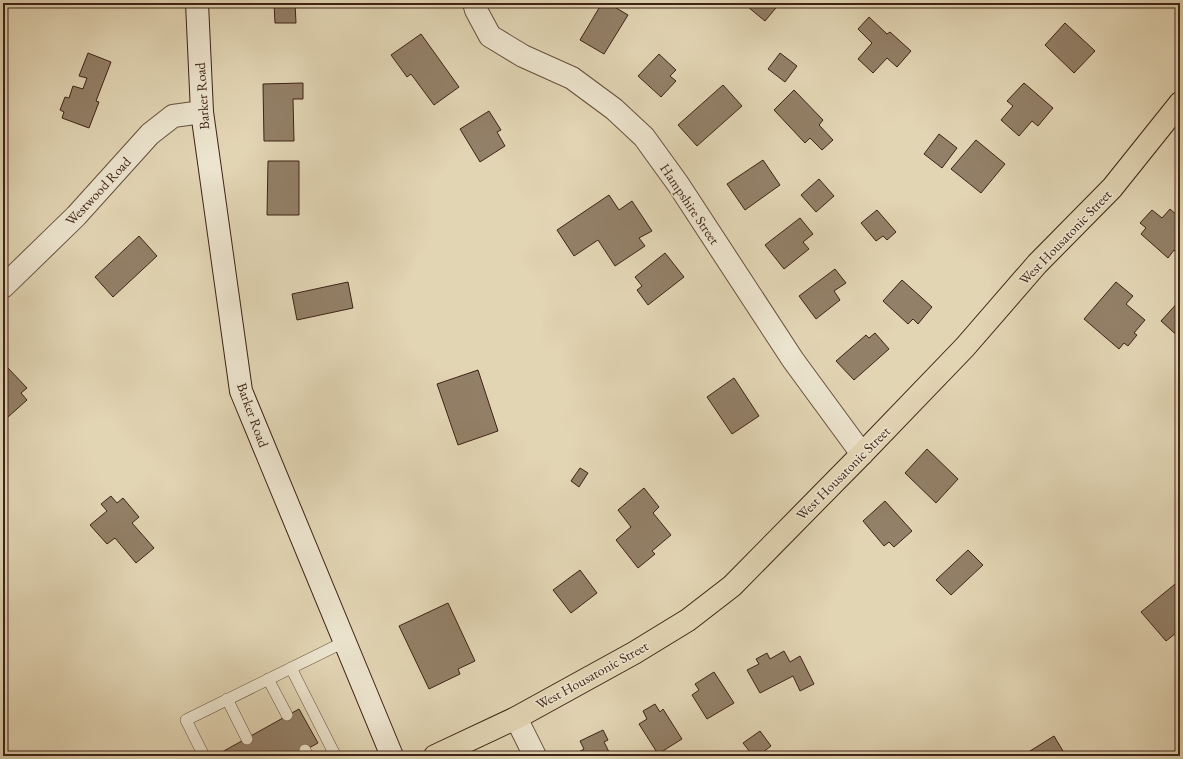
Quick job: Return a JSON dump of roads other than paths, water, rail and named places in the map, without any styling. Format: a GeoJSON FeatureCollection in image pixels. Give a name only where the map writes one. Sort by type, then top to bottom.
{"type":"FeatureCollection","features":[{"type":"Feature","properties":{"kind":"highway","name":"West Housatonic Street"},"geometry":{"type":"LineString","coordinates":[[434,756],[516,718],[634,653],[688,620],[732,586],[965,347],[1037,264],[1112,188],[1180,103]]}},
{"type":"Feature","properties":{"kind":"street","name":"Barker Road"},"geometry":{"type":"LineString","coordinates":[[197,3],[202,112],[241,391],[392,756]]}},
{"type":"Feature","properties":{"kind":"street","name":"Hampshire Street"},"geometry":{"type":"LineString","coordinates":[[474,3],[476,10],[490,36],[523,56],[572,78],[614,109],[644,137],[678,184],[793,360],[862,454]]}},
{"type":"Feature","properties":{"kind":"street","name":"Westwood Road"},"geometry":{"type":"LineString","coordinates":[[3,287],[76,216],[150,134],[173,116],[202,112]]}},
{"type":"Feature","properties":{"kind":"street"},"geometry":{"type":"LineString","coordinates":[[516,718],[535,756]]}},
{"type":"Feature","properties":{"kind":"lane"},"geometry":{"type":"LineString","coordinates":[[204,756],[186,720],[344,642]]}},
{"type":"Feature","properties":{"kind":"lane"},"geometry":{"type":"LineString","coordinates":[[291,668],[331,754]]}},
{"type":"Feature","properties":{"kind":"lane"},"geometry":{"type":"LineString","coordinates":[[268,679],[287,715]]}},
{"type":"Feature","properties":{"kind":"lane"},"geometry":{"type":"LineString","coordinates":[[227,699],[247,739]]}}]}
